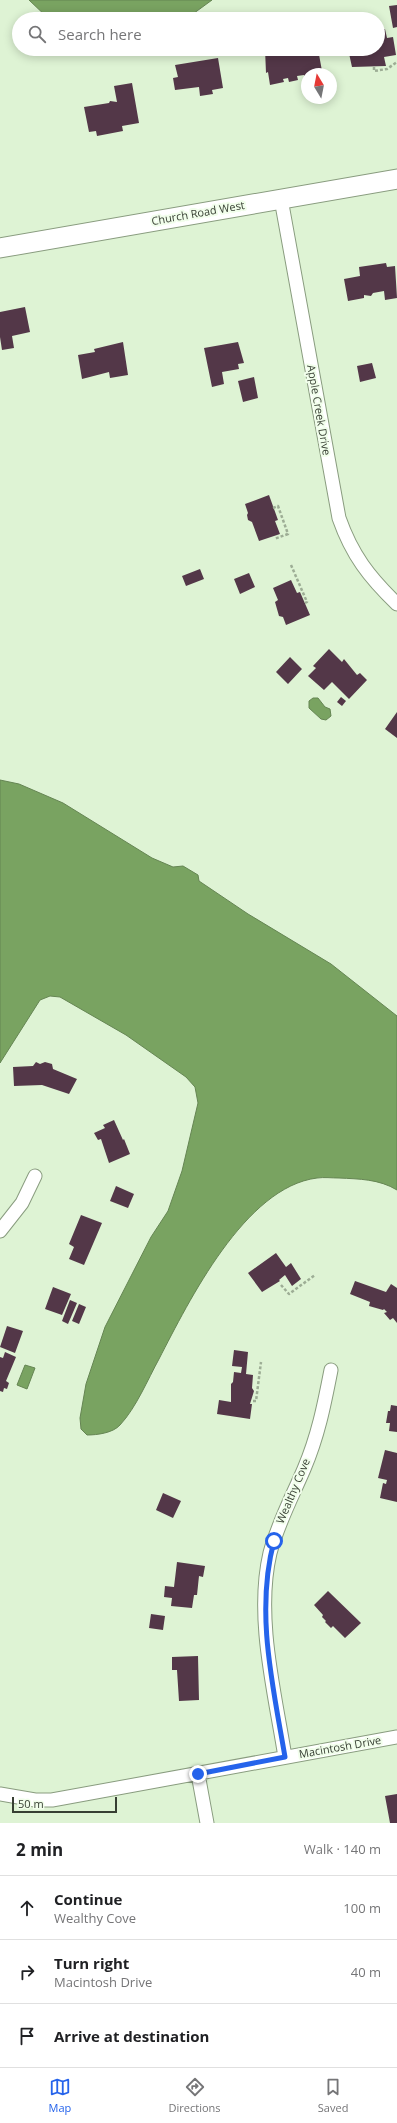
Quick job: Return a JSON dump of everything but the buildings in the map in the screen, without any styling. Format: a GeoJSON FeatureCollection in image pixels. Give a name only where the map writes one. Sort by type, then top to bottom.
{"type":"FeatureCollection","features":[{"type":"Feature","properties":{"kind":"street","name":"Church Road West"},"geometry":{"type":"LineString","coordinates":[[0,248],[397,179]]}},
{"type":"Feature","properties":{"kind":"street","name":"Apple Creek Drive"},"geometry":{"type":"LineString","coordinates":[[281,199],[339,518],[347,541],[358,559],[378,586],[397,604]]}},
{"type":"Feature","properties":{"kind":"street"},"geometry":{"type":"LineString","coordinates":[[0,1231],[22,1203],[35,1176]]}},
{"type":"Feature","properties":{"kind":"street","name":"Wealthy Cove"},"geometry":{"type":"LineString","coordinates":[[285,1757],[268,1647],[265,1609],[266,1582],[270,1554],[278,1528],[304,1469],[322,1419],[331,1370]]}},
{"type":"Feature","properties":{"kind":"street","name":"Macintosh Drive"},"geometry":{"type":"LineString","coordinates":[[0,1794],[35,1800],[52,1800],[397,1737]]}},
{"type":"Feature","properties":{"kind":"street"},"geometry":{"type":"LineString","coordinates":[[198,1774],[207,1823]]}},
{"type":"Feature","properties":{"kind":"path"},"geometry":{"type":"LineString","coordinates":[[374,67],[374,72],[387,69],[397,62]]}},
{"type":"Feature","properties":{"kind":"path"},"geometry":{"type":"LineString","coordinates":[[273,508],[278,506],[288,534],[274,539]]}},
{"type":"Feature","properties":{"kind":"path"},"geometry":{"type":"LineString","coordinates":[[291,565],[307,602],[305,603]]}},
{"type":"Feature","properties":{"kind":"path"},"geometry":{"type":"LineString","coordinates":[[281,1285],[289,1294],[315,1275]]}},
{"type":"Feature","properties":{"kind":"path"},"geometry":{"type":"LineString","coordinates":[[253,1401],[256,1401],[261,1362]]}},
{"type":"Feature","properties":{"kind":"shaded area"},"geometry":{"type":"Polygon","coordinates":[[[29,0],[212,0],[196,12],[42,12],[29,0]]]}},
{"type":"Feature","properties":{"kind":"shaded area"},"geometry":{"type":"Polygon","coordinates":[[[313,698],[318,698],[325,707],[330,709],[331,716],[326,720],[321,719],[309,708],[309,701],[313,698]]]}},
{"type":"Feature","properties":{"kind":"shaded area"},"geometry":{"type":"Polygon","coordinates":[[[0,780],[19,784],[63,803],[152,858],[173,867],[183,866],[198,875],[199,881],[248,914],[331,964],[397,1016],[397,1190],[390,1186],[369,1180],[317,1178],[291,1186],[266,1202],[243,1224],[222,1250],[203,1279],[126,1418],[117,1428],[100,1434],[87,1435],[81,1429],[80,1418],[86,1384],[105,1327],[151,1237],[168,1211],[182,1171],[198,1103],[195,1087],[186,1077],[126,1035],[60,997],[50,996],[40,1000],[0,1063],[0,780]]]}},
{"type":"Feature","properties":{"kind":"shaded area"},"geometry":{"type":"Polygon","coordinates":[[[25,1365],[35,1368],[27,1389],[17,1385],[25,1365]]]}},
{"type":"Feature","properties":{"kind":"route"},"geometry":{"type":"LineString","coordinates":[[198,1774],[285,1757],[268,1647],[264,1595],[270,1554],[274,1541]]}}]}
